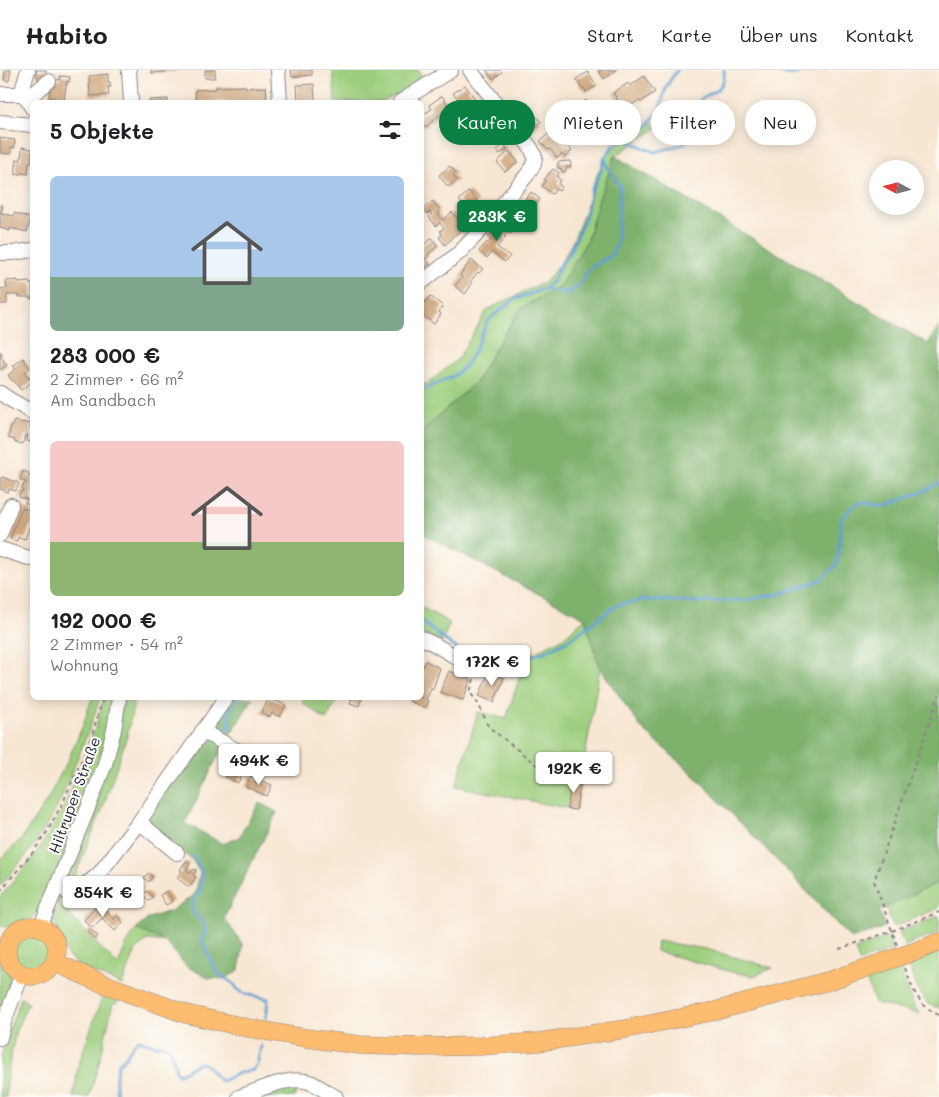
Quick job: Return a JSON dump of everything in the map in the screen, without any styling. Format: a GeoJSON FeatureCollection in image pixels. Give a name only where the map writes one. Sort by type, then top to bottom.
{"type":"FeatureCollection","features":[{"type":"Feature","properties":{"kind":"main road"},"geometry":{"type":"LineString","coordinates":[[32,926],[40,928],[48,933],[54,941],[56,956],[54,962],[42,974],[32,976],[22,974],[15,970],[10,963],[5,936],[32,926]]}},
{"type":"Feature","properties":{"kind":"main road"},"geometry":{"type":"LineString","coordinates":[[54,962],[99,982],[186,1014],[248,1028],[306,1038],[360,1044],[419,1047],[481,1046],[539,1042],[626,1029],[715,1011],[828,981],[939,942]]}},
{"type":"Feature","properties":{"kind":"street"},"geometry":{"type":"LineString","coordinates":[[27,100],[28,70]]}},
{"type":"Feature","properties":{"kind":"street"},"geometry":{"type":"LineString","coordinates":[[129,70],[131,100]]}},
{"type":"Feature","properties":{"kind":"street"},"geometry":{"type":"LineString","coordinates":[[278,70],[280,100]]}},
{"type":"Feature","properties":{"kind":"street"},"geometry":{"type":"LineString","coordinates":[[403,100],[451,70]]}},
{"type":"Feature","properties":{"kind":"street"},"geometry":{"type":"LineString","coordinates":[[424,281],[459,253],[480,231],[534,164],[535,157],[530,148],[470,70]]}},
{"type":"Feature","properties":{"kind":"street"},"geometry":{"type":"LineString","coordinates":[[27,100],[50,81]]}},
{"type":"Feature","properties":{"kind":"street"},"geometry":{"type":"LineString","coordinates":[[0,94],[27,100]]}},
{"type":"Feature","properties":{"kind":"street"},"geometry":{"type":"LineString","coordinates":[[0,122],[30,125]]}},
{"type":"Feature","properties":{"kind":"street"},"geometry":{"type":"LineString","coordinates":[[0,253],[30,250]]}},
{"type":"Feature","properties":{"kind":"street"},"geometry":{"type":"LineString","coordinates":[[0,393],[30,408]]}},
{"type":"Feature","properties":{"kind":"street"},"geometry":{"type":"LineString","coordinates":[[0,535],[11,505]]}},
{"type":"Feature","properties":{"kind":"street"},"geometry":{"type":"LineString","coordinates":[[0,548],[30,558]]}},
{"type":"Feature","properties":{"kind":"street"},"geometry":{"type":"LineString","coordinates":[[424,639],[461,660]]}},
{"type":"Feature","properties":{"kind":"street","name":"Hiltruper Straße"},"geometry":{"type":"LineString","coordinates":[[40,928],[105,764],[120,700]]}},
{"type":"Feature","properties":{"kind":"street"},"geometry":{"type":"LineString","coordinates":[[67,892],[82,887],[98,875],[139,822],[225,700]]}},
{"type":"Feature","properties":{"kind":"street"},"geometry":{"type":"LineString","coordinates":[[202,731],[251,758]]}},
{"type":"Feature","properties":{"kind":"street"},"geometry":{"type":"LineString","coordinates":[[139,822],[177,853]]}},
{"type":"Feature","properties":{"kind":"street"},"geometry":{"type":"LineString","coordinates":[[0,1038],[22,974]]}},
{"type":"Feature","properties":{"kind":"street"},"geometry":{"type":"LineString","coordinates":[[239,1097],[293,1080],[311,1082],[336,1097]]}},
{"type":"Feature","properties":{"kind":"path"},"geometry":{"type":"LineString","coordinates":[[461,660],[476,672],[470,692],[479,705],[488,726],[560,784]]}},
{"type":"Feature","properties":{"kind":"path"},"geometry":{"type":"LineString","coordinates":[[898,947],[874,881],[939,695]]}},
{"type":"Feature","properties":{"kind":"path"},"geometry":{"type":"LineString","coordinates":[[0,892],[47,832],[64,800],[90,741],[102,700]]}},
{"type":"Feature","properties":{"kind":"path"},"geometry":{"type":"LineString","coordinates":[[839,949],[892,931],[939,912]]}},
{"type":"Feature","properties":{"kind":"path"},"geometry":{"type":"LineString","coordinates":[[904,964],[913,990],[920,1001],[932,1012],[939,1015]]}},
{"type":"Feature","properties":{"kind":"green space"},"geometry":{"type":"Polygon","coordinates":[[[333,70],[418,70],[424,80],[386,100],[335,100],[333,70]]]}},
{"type":"Feature","properties":{"kind":"green space"},"geometry":{"type":"Polygon","coordinates":[[[651,123],[651,132],[641,138],[641,128],[651,123]]]}},
{"type":"Feature","properties":{"kind":"green space"},"geometry":{"type":"Polygon","coordinates":[[[613,145],[631,145],[615,156],[598,202],[587,241],[560,286],[520,309],[475,383],[424,430],[424,384],[458,359],[487,310],[546,281],[560,264],[574,239],[604,159],[613,145]]]}},
{"type":"Feature","properties":{"kind":"green space"},"geometry":{"type":"Polygon","coordinates":[[[615,156],[928,344],[939,326],[939,882],[879,911],[885,927],[851,939],[692,773],[642,729],[600,668],[585,618],[424,535],[424,430],[475,383],[520,309],[560,286],[587,241],[598,202],[615,156]]]}},
{"type":"Feature","properties":{"kind":"green space"},"geometry":{"type":"Polygon","coordinates":[[[424,609],[450,623],[441,643],[424,635],[424,609]]]}},
{"type":"Feature","properties":{"kind":"green space"},"geometry":{"type":"Polygon","coordinates":[[[585,618],[600,668],[576,810],[456,786],[478,712],[506,719],[526,657],[566,636],[585,618]]]}},
{"type":"Feature","properties":{"kind":"green space"},"geometry":{"type":"Polygon","coordinates":[[[91,700],[99,700],[84,743],[57,807],[35,844],[0,886],[0,860],[22,838],[46,802],[68,760],[91,700]]]}},
{"type":"Feature","properties":{"kind":"green space"},"geometry":{"type":"Polygon","coordinates":[[[103,700],[114,700],[98,765],[48,895],[34,915],[23,924],[9,927],[0,926],[0,897],[34,856],[50,832],[66,802],[95,729],[103,700]]]}},
{"type":"Feature","properties":{"kind":"green space"},"geometry":{"type":"Polygon","coordinates":[[[124,700],[135,700],[127,736],[103,807],[74,878],[58,903],[118,966],[125,947],[136,929],[166,942],[147,940],[136,950],[122,985],[79,966],[68,956],[54,920],[58,904],[56,903],[124,700]]]}},
{"type":"Feature","properties":{"kind":"green space"},"geometry":{"type":"Polygon","coordinates":[[[230,700],[252,700],[223,746],[185,823],[223,844],[239,837],[259,803],[277,812],[224,918],[243,945],[239,970],[225,979],[208,978],[186,966],[166,942],[136,929],[149,918],[171,911],[195,894],[200,873],[193,861],[146,821],[230,700]]]}},
{"type":"Feature","properties":{"kind":"green space"},"geometry":{"type":"Polygon","coordinates":[[[304,700],[337,700],[326,720],[302,702],[304,700]]]}},
{"type":"Feature","properties":{"kind":"green space"},"geometry":{"type":"Polygon","coordinates":[[[939,882],[939,908],[893,927],[886,907],[939,882]]]}},
{"type":"Feature","properties":{"kind":"green space"},"geometry":{"type":"Polygon","coordinates":[[[939,916],[939,933],[904,946],[899,932],[939,916]]]}},
{"type":"Feature","properties":{"kind":"green space"},"geometry":{"type":"Polygon","coordinates":[[[31,932],[44,938],[50,951],[44,964],[31,970],[18,964],[12,951],[18,938],[31,932]]]}},
{"type":"Feature","properties":{"kind":"green space"},"geometry":{"type":"Polygon","coordinates":[[[887,937],[893,950],[859,962],[855,950],[887,937]]]}},
{"type":"Feature","properties":{"kind":"green space"},"geometry":{"type":"Polygon","coordinates":[[[657,941],[706,949],[773,968],[753,976],[732,972],[656,951],[657,941]]]}},
{"type":"Feature","properties":{"kind":"green space"},"geometry":{"type":"Polygon","coordinates":[[[0,949],[10,978],[8,994],[0,1021],[0,949]]]}},
{"type":"Feature","properties":{"kind":"green space"},"geometry":{"type":"Polygon","coordinates":[[[939,952],[939,1008],[928,1004],[918,990],[908,963],[939,952]]]}},
{"type":"Feature","properties":{"kind":"green space"},"geometry":{"type":"Polygon","coordinates":[[[900,968],[911,999],[919,1014],[875,1003],[866,979],[900,968]]]}},
{"type":"Feature","properties":{"kind":"green space"},"geometry":{"type":"Polygon","coordinates":[[[104,992],[119,997],[117,1003],[113,1003],[100,1060],[89,1097],[73,1097],[79,1063],[104,992]]]}},
{"type":"Feature","properties":{"kind":"green space"},"geometry":{"type":"Polygon","coordinates":[[[21,998],[28,1003],[16,1030],[8,1070],[6,1097],[0,1097],[1,1056],[21,998]]]}},
{"type":"Feature","properties":{"kind":"green space"},"geometry":{"type":"Polygon","coordinates":[[[300,1085],[294,1097],[247,1097],[300,1085]]]}},
{"type":"Feature","properties":{"kind":"building"},"geometry":{"type":"Polygon","coordinates":[[[5,70],[11,70],[9,81],[4,80],[5,70]]]}},
{"type":"Feature","properties":{"kind":"building"},"geometry":{"type":"Polygon","coordinates":[[[37,70],[46,70],[46,74],[39,79],[36,74],[37,70]]]}},
{"type":"Feature","properties":{"kind":"building"},"geometry":{"type":"Polygon","coordinates":[[[151,70],[177,70],[177,71],[151,73],[151,70]]]}},
{"type":"Feature","properties":{"kind":"building"},"geometry":{"type":"Polygon","coordinates":[[[205,70],[215,70],[215,78],[205,78],[205,70]]]}},
{"type":"Feature","properties":{"kind":"building"},"geometry":{"type":"Polygon","coordinates":[[[291,70],[312,70],[312,75],[292,77],[291,70]]]}},
{"type":"Feature","properties":{"kind":"building"},"geometry":{"type":"Polygon","coordinates":[[[486,70],[500,70],[502,72],[493,79],[486,70]]]}},
{"type":"Feature","properties":{"kind":"building"},"geometry":{"type":"Polygon","coordinates":[[[598,70],[617,70],[604,79],[598,70]]]}},
{"type":"Feature","properties":{"kind":"building"},"geometry":{"type":"Polygon","coordinates":[[[588,72],[597,86],[586,92],[576,79],[588,72]]]}},
{"type":"Feature","properties":{"kind":"building"},"geometry":{"type":"Polygon","coordinates":[[[108,74],[108,82],[110,82],[111,87],[108,87],[109,95],[90,96],[89,76],[108,74]]]}},
{"type":"Feature","properties":{"kind":"building"},"geometry":{"type":"Polygon","coordinates":[[[60,76],[70,77],[69,82],[67,81],[64,99],[66,100],[57,100],[49,97],[52,79],[60,80],[60,76]]]}},
{"type":"Feature","properties":{"kind":"building"},"geometry":{"type":"Polygon","coordinates":[[[644,76],[655,92],[641,102],[641,100],[618,100],[613,93],[628,83],[630,86],[644,76]]]}},
{"type":"Feature","properties":{"kind":"building"},"geometry":{"type":"Polygon","coordinates":[[[314,84],[315,100],[298,100],[297,85],[314,84]]]}},
{"type":"Feature","properties":{"kind":"building"},"geometry":{"type":"Polygon","coordinates":[[[465,85],[475,99],[458,100],[453,93],[465,85]]]}},
{"type":"Feature","properties":{"kind":"building"},"geometry":{"type":"Polygon","coordinates":[[[216,87],[266,87],[267,100],[196,100],[195,90],[216,89],[216,87]]]}},
{"type":"Feature","properties":{"kind":"building"},"geometry":{"type":"Polygon","coordinates":[[[442,96],[445,100],[439,100],[439,115],[426,127],[424,125],[424,114],[432,109],[429,105],[442,96]]]}},
{"type":"Feature","properties":{"kind":"building"},"geometry":{"type":"Polygon","coordinates":[[[535,115],[541,122],[535,127],[535,115]]]}},
{"type":"Feature","properties":{"kind":"building"},"geometry":{"type":"Polygon","coordinates":[[[545,137],[545,145],[563,145],[565,147],[567,145],[572,151],[565,157],[562,154],[557,158],[540,141],[545,137]]]}},
{"type":"Feature","properties":{"kind":"building"},"geometry":{"type":"Polygon","coordinates":[[[0,138],[15,140],[14,148],[11,147],[11,154],[0,153],[0,138]]]}},
{"type":"Feature","properties":{"kind":"building"},"geometry":{"type":"Polygon","coordinates":[[[503,145],[507,149],[500,154],[497,150],[503,145]]]}},
{"type":"Feature","properties":{"kind":"building"},"geometry":{"type":"Polygon","coordinates":[[[22,147],[30,149],[28,174],[15,174],[17,159],[21,160],[22,147]]]}},
{"type":"Feature","properties":{"kind":"building"},"geometry":{"type":"Polygon","coordinates":[[[509,151],[518,162],[505,172],[497,162],[509,151]]]}},
{"type":"Feature","properties":{"kind":"building"},"geometry":{"type":"Polygon","coordinates":[[[570,161],[571,167],[566,167],[566,171],[563,172],[561,168],[558,168],[558,162],[570,161]]]}},
{"type":"Feature","properties":{"kind":"building"},"geometry":{"type":"Polygon","coordinates":[[[450,166],[456,173],[453,175],[457,180],[448,187],[439,175],[450,166]]]}},
{"type":"Feature","properties":{"kind":"building"},"geometry":{"type":"Polygon","coordinates":[[[553,169],[559,173],[557,177],[561,180],[558,184],[562,187],[559,191],[556,189],[552,194],[542,186],[546,181],[544,180],[553,169]]]}},
{"type":"Feature","properties":{"kind":"building"},"geometry":{"type":"Polygon","coordinates":[[[469,191],[478,202],[467,210],[459,200],[469,191]]]}},
{"type":"Feature","properties":{"kind":"building"},"geometry":{"type":"Polygon","coordinates":[[[531,192],[540,199],[531,211],[534,213],[525,220],[514,210],[531,192]]]}},
{"type":"Feature","properties":{"kind":"building"},"geometry":{"type":"Polygon","coordinates":[[[433,201],[440,210],[438,214],[443,220],[452,212],[456,217],[460,214],[468,225],[445,245],[439,237],[442,235],[440,231],[444,228],[440,223],[436,226],[429,217],[432,214],[430,212],[427,214],[424,208],[433,201]]]}},
{"type":"Feature","properties":{"kind":"building"},"geometry":{"type":"Polygon","coordinates":[[[0,205],[3,206],[1,213],[13,216],[14,213],[30,218],[27,232],[10,228],[10,231],[0,228],[0,205]]]}},
{"type":"Feature","properties":{"kind":"building"},"geometry":{"type":"Polygon","coordinates":[[[507,223],[515,229],[511,234],[508,232],[504,236],[506,237],[497,247],[510,256],[505,262],[492,252],[487,258],[479,251],[491,240],[488,237],[499,224],[503,228],[507,223]]]}},
{"type":"Feature","properties":{"kind":"building"},"geometry":{"type":"Polygon","coordinates":[[[432,238],[438,246],[428,254],[425,259],[430,264],[424,268],[424,245],[432,238]]]}},
{"type":"Feature","properties":{"kind":"building"},"geometry":{"type":"Polygon","coordinates":[[[471,260],[483,269],[470,282],[472,284],[465,294],[455,286],[462,277],[460,275],[471,260]]]}},
{"type":"Feature","properties":{"kind":"building"},"geometry":{"type":"Polygon","coordinates":[[[18,280],[18,283],[29,282],[30,297],[7,295],[7,304],[0,304],[0,289],[7,288],[6,281],[18,280]]]}},
{"type":"Feature","properties":{"kind":"building"},"geometry":{"type":"Polygon","coordinates":[[[430,296],[443,306],[439,312],[441,314],[434,324],[424,316],[424,303],[430,296]]]}},
{"type":"Feature","properties":{"kind":"building"},"geometry":{"type":"Polygon","coordinates":[[[0,356],[7,365],[0,370],[0,356]]]}},
{"type":"Feature","properties":{"kind":"building"},"geometry":{"type":"Polygon","coordinates":[[[23,358],[30,368],[25,372],[30,377],[30,383],[21,390],[8,375],[16,369],[13,366],[23,358]]]}},
{"type":"Feature","properties":{"kind":"building"},"geometry":{"type":"Polygon","coordinates":[[[14,421],[30,424],[30,442],[27,441],[28,435],[25,435],[23,444],[8,438],[11,426],[13,426],[14,421]]]}},
{"type":"Feature","properties":{"kind":"building"},"geometry":{"type":"Polygon","coordinates":[[[23,471],[29,473],[30,505],[25,503],[27,499],[19,497],[26,482],[20,480],[23,471]]]}},
{"type":"Feature","properties":{"kind":"building"},"geometry":{"type":"Polygon","coordinates":[[[2,477],[19,483],[16,491],[9,489],[8,492],[0,489],[0,479],[2,477]]]}},
{"type":"Feature","properties":{"kind":"building"},"geometry":{"type":"Polygon","coordinates":[[[22,508],[30,510],[30,525],[25,539],[18,537],[17,541],[10,539],[22,508]]]}},
{"type":"Feature","properties":{"kind":"building"},"geometry":{"type":"Polygon","coordinates":[[[425,661],[440,668],[433,689],[431,688],[426,700],[428,701],[425,708],[409,701],[424,700],[425,661]]]}},
{"type":"Feature","properties":{"kind":"building"},"geometry":{"type":"Polygon","coordinates":[[[449,671],[471,679],[463,700],[440,692],[449,671]]]}},
{"type":"Feature","properties":{"kind":"building"},"geometry":{"type":"Polygon","coordinates":[[[489,672],[504,678],[494,702],[479,696],[489,672]]]}},
{"type":"Feature","properties":{"kind":"building"},"geometry":{"type":"Polygon","coordinates":[[[268,700],[274,700],[286,705],[280,717],[272,713],[270,717],[261,713],[268,700]]]}},
{"type":"Feature","properties":{"kind":"building"},"geometry":{"type":"Polygon","coordinates":[[[351,700],[361,700],[359,706],[350,703],[351,700]]]}},
{"type":"Feature","properties":{"kind":"building"},"geometry":{"type":"Polygon","coordinates":[[[236,754],[249,759],[238,783],[225,777],[231,764],[229,763],[230,758],[233,760],[236,754]]]}},
{"type":"Feature","properties":{"kind":"building"},"geometry":{"type":"Polygon","coordinates":[[[251,776],[272,785],[267,796],[246,787],[251,776]]]}},
{"type":"Feature","properties":{"kind":"building"},"geometry":{"type":"Polygon","coordinates":[[[572,778],[581,779],[576,810],[567,809],[572,778]]]}},
{"type":"Feature","properties":{"kind":"building"},"geometry":{"type":"Polygon","coordinates":[[[186,861],[190,864],[186,869],[191,873],[194,869],[196,871],[193,875],[196,877],[189,887],[177,878],[186,861]]]}},
{"type":"Feature","properties":{"kind":"building"},"geometry":{"type":"Polygon","coordinates":[[[148,873],[153,877],[149,882],[144,878],[148,873]]]}},
{"type":"Feature","properties":{"kind":"building"},"geometry":{"type":"Polygon","coordinates":[[[147,891],[153,897],[149,901],[143,895],[147,891]]]}},
{"type":"Feature","properties":{"kind":"building"},"geometry":{"type":"Polygon","coordinates":[[[167,891],[173,901],[166,905],[160,895],[167,891]]]}},
{"type":"Feature","properties":{"kind":"building"},"geometry":{"type":"Polygon","coordinates":[[[100,903],[114,919],[117,916],[123,922],[115,931],[102,918],[92,928],[84,920],[100,903]]]}},
{"type":"Feature","properties":{"kind":"building"},"geometry":{"type":"Polygon","coordinates":[[[90,929],[98,936],[95,940],[87,932],[90,929]]]}},
{"type":"Feature","properties":{"kind":"waterway"},"geometry":{"type":"LineString","coordinates":[[424,390],[455,375],[465,366],[475,350],[487,322],[493,316],[515,299],[544,289],[553,281],[561,264],[568,256],[585,218],[591,191],[605,157],[614,145],[629,135],[639,132],[649,124],[660,109],[666,87],[677,70]]}},
{"type":"Feature","properties":{"kind":"waterway"},"geometry":{"type":"LineString","coordinates":[[638,145],[655,152],[684,144],[693,127],[694,107],[722,84],[724,70]]}},
{"type":"Feature","properties":{"kind":"waterway"},"geometry":{"type":"LineString","coordinates":[[775,70],[790,74],[805,70]]}},
{"type":"Feature","properties":{"kind":"waterway"},"geometry":{"type":"LineString","coordinates":[[544,289],[568,293],[578,287],[589,269],[612,255],[617,243],[620,187],[607,166],[605,158]]}},
{"type":"Feature","properties":{"kind":"waterway"},"geometry":{"type":"LineString","coordinates":[[424,623],[472,659],[524,659],[547,651],[572,638],[617,605],[645,600],[703,602],[746,600],[780,594],[821,580],[837,564],[842,517],[859,502],[884,506],[922,492],[939,483]]}},
{"type":"Feature","properties":{"kind":"waterway"},"geometry":{"type":"LineString","coordinates":[[222,737],[230,726],[230,710],[238,700]]}},
{"type":"Feature","properties":{"kind":"waterway"},"geometry":{"type":"LineString","coordinates":[[192,856],[202,873],[201,888],[193,902],[192,908],[206,927],[203,943],[219,974],[245,994],[268,999],[266,1018]]}},
{"type":"Feature","properties":{"kind":"waterway"},"geometry":{"type":"LineString","coordinates":[[117,1097],[117,1067],[139,1040],[154,1045],[163,1045],[171,1049],[178,1074],[198,1063],[203,1063],[222,1081],[239,1073],[253,1070],[257,1065],[261,1046]]}}]}
